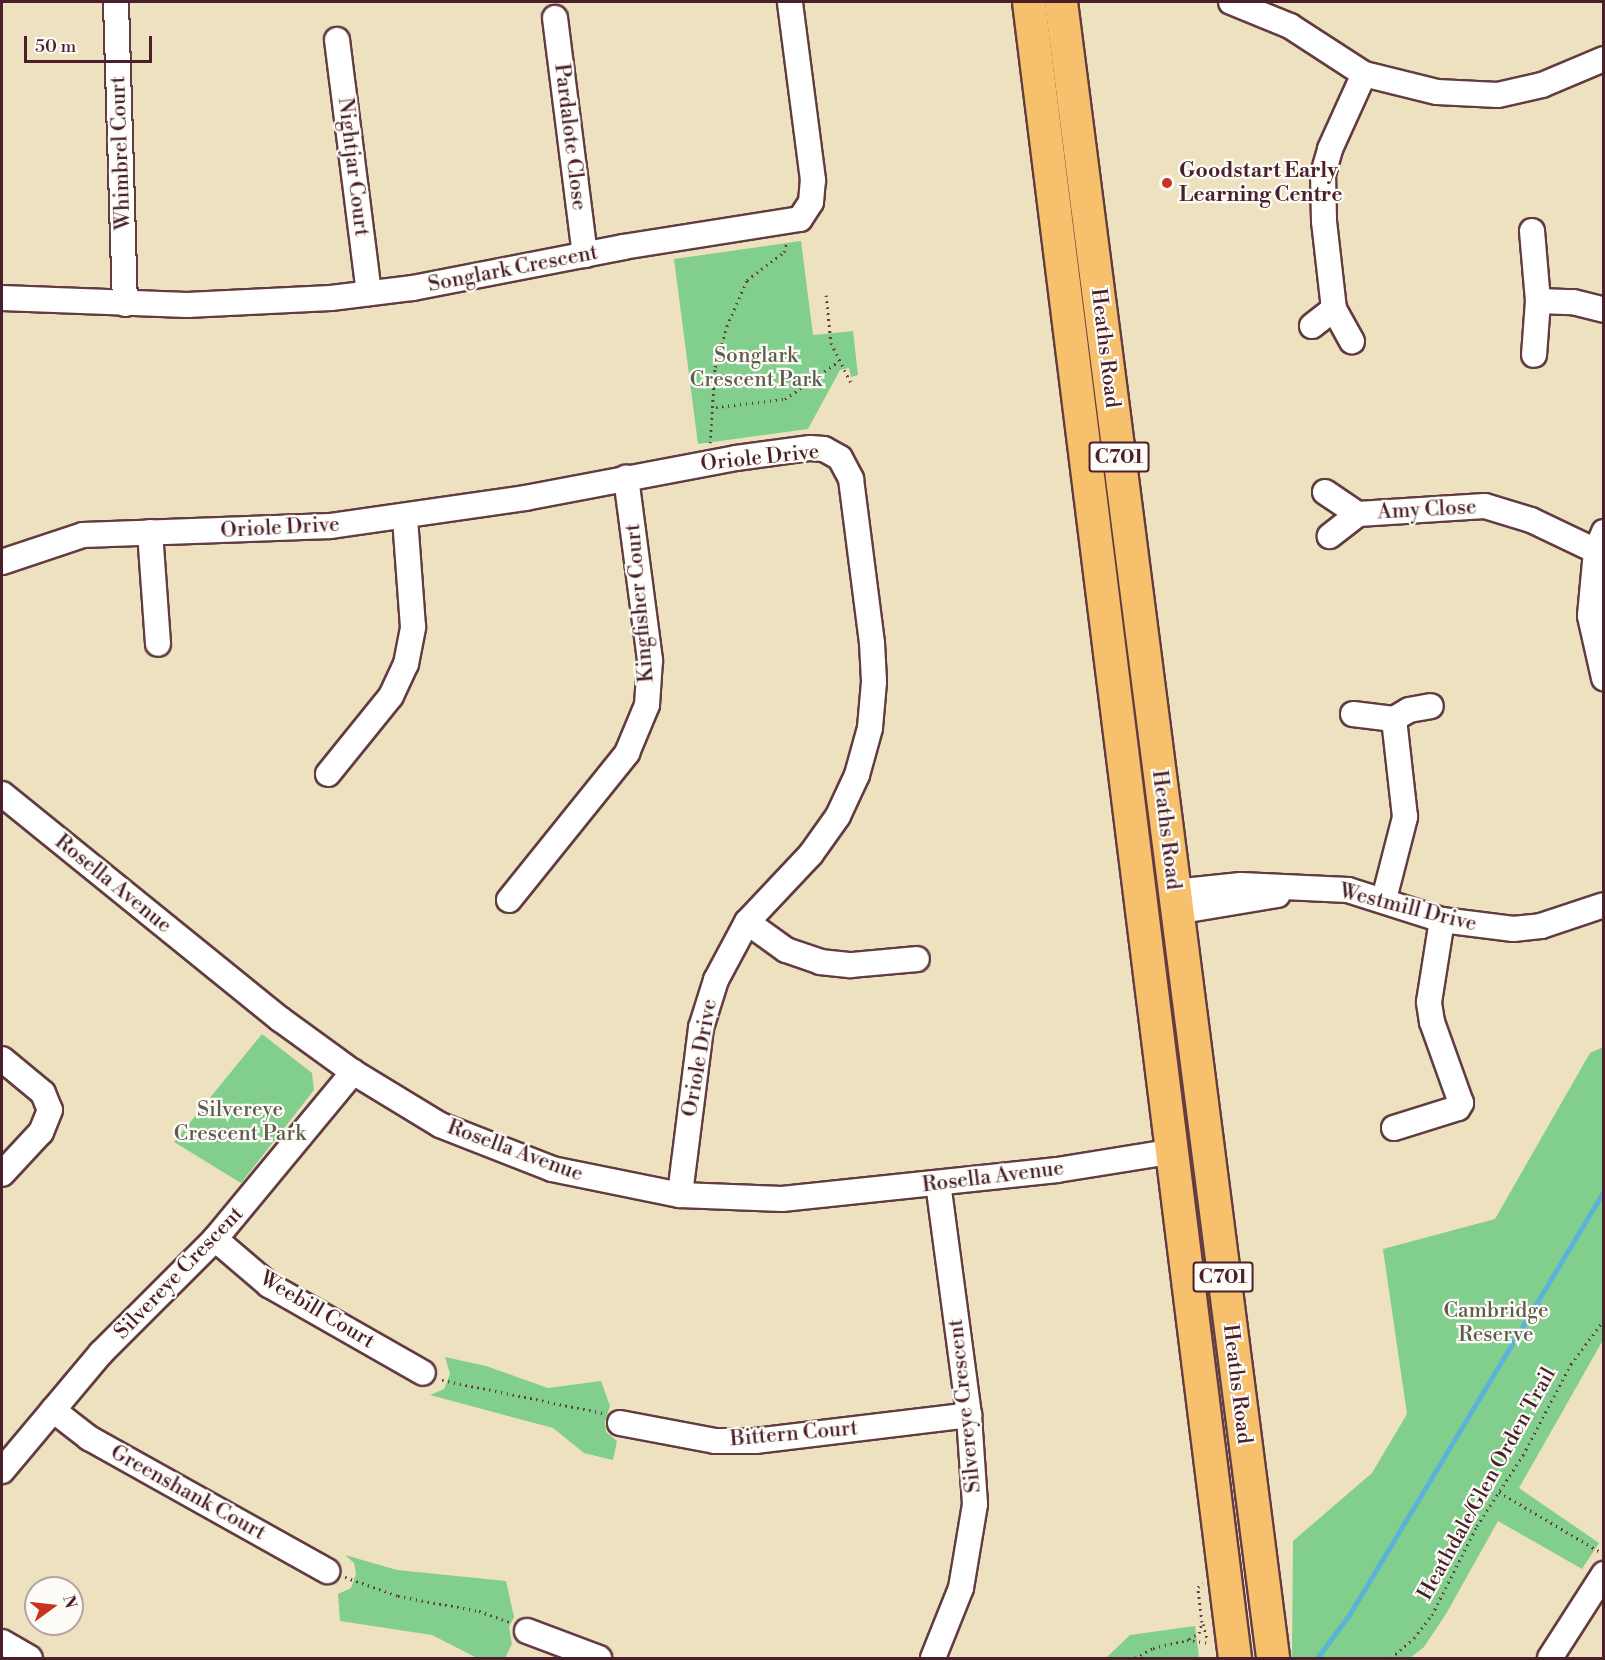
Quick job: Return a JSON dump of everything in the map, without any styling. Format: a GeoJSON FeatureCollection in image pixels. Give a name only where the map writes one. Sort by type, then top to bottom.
{"type":"FeatureCollection","features":[{"type":"Feature","properties":{"kind":"main road","name":"Heaths Road"},"geometry":{"type":"LineString","coordinates":[[1029,2],[1143,908],[1222,1648]]}},
{"type":"Feature","properties":{"kind":"main road","name":"Heaths Road"},"geometry":{"type":"LineString","coordinates":[[1061,2],[1272,1650]]}},
{"type":"Feature","properties":{"kind":"main road"},"geometry":{"type":"LineString","coordinates":[[1143,908],[1175,902]]}},
{"type":"Feature","properties":{"kind":"main road"},"geometry":{"type":"LineString","coordinates":[[1170,1152],[1206,1148]]}},
{"type":"Feature","properties":{"kind":"street","name":"Whimbrel Court"},"geometry":{"type":"LineString","coordinates":[[116,2],[125,304]]}},
{"type":"Feature","properties":{"kind":"street","name":"Songlark Crescent"},"geometry":{"type":"LineString","coordinates":[[2,298],[125,304],[237,304],[369,293],[800,219],[808,210],[813,193],[790,2]]}},
{"type":"Feature","properties":{"kind":"street"},"geometry":{"type":"LineString","coordinates":[[1231,2],[1290,26],[1364,74],[1466,95],[1498,95],[1542,85],[1604,59]]}},
{"type":"Feature","properties":{"kind":"street","name":"Pardalote Close"},"geometry":{"type":"LineString","coordinates":[[555,18],[585,255]]}},
{"type":"Feature","properties":{"kind":"street","name":"Nightjar Court"},"geometry":{"type":"LineString","coordinates":[[337,40],[369,293]]}},
{"type":"Feature","properties":{"kind":"street"},"geometry":{"type":"LineString","coordinates":[[1577,72],[1604,69]]}},
{"type":"Feature","properties":{"kind":"street"},"geometry":{"type":"LineString","coordinates":[[1353,341],[1335,309],[1324,221],[1323,174],[1330,149],[1364,74]]}},
{"type":"Feature","properties":{"kind":"street"},"geometry":{"type":"LineString","coordinates":[[1533,231],[1538,301],[1534,355]]}},
{"type":"Feature","properties":{"kind":"street"},"geometry":{"type":"LineString","coordinates":[[1538,301],[1573,302],[1604,310]]}},
{"type":"Feature","properties":{"kind":"street"},"geometry":{"type":"LineString","coordinates":[[1312,326],[1335,309]]}},
{"type":"Feature","properties":{"kind":"street","name":"Oriole Drive"},"geometry":{"type":"LineString","coordinates":[[2,562],[69,537],[150,532],[247,531],[405,518],[706,463],[810,448],[824,449],[840,458],[851,478],[874,663],[870,728],[849,794],[824,838],[747,922],[725,960],[707,1004],[680,1195]]}},
{"type":"Feature","properties":{"kind":"street","name":"Kingfisher Court"},"geometry":{"type":"LineString","coordinates":[[509,900],[627,753],[647,705],[650,660],[626,478]]}},
{"type":"Feature","properties":{"kind":"street","name":"Amy Close"},"geometry":{"type":"LineString","coordinates":[[1325,492],[1358,514]]}},
{"type":"Feature","properties":{"kind":"street","name":"Amy Close"},"geometry":{"type":"LineString","coordinates":[[1330,536],[1358,514],[1485,506],[1600,541]]}},
{"type":"Feature","properties":{"kind":"street"},"geometry":{"type":"LineString","coordinates":[[328,774],[391,696],[406,664],[414,627],[405,518]]}},
{"type":"Feature","properties":{"kind":"street"},"geometry":{"type":"LineString","coordinates":[[150,532],[158,644]]}},
{"type":"Feature","properties":{"kind":"street"},"geometry":{"type":"LineString","coordinates":[[1600,541],[1590,616],[1604,678]]}},
{"type":"Feature","properties":{"kind":"street"},"geometry":{"type":"LineString","coordinates":[[1353,714],[1379,714],[1394,719],[1409,710],[1431,706]]}},
{"type":"Feature","properties":{"kind":"street"},"geometry":{"type":"LineString","coordinates":[[1384,899],[1406,817],[1394,719]]}},
{"type":"Feature","properties":{"kind":"street","name":"Rosella Avenue"},"geometry":{"type":"LineString","coordinates":[[2,794],[280,1019],[353,1072],[440,1125],[530,1161],[609,1183],[680,1195],[782,1200],[938,1184],[1170,1152]]}},
{"type":"Feature","properties":{"kind":"street","name":"Westmill Drive"},"geometry":{"type":"LineString","coordinates":[[1175,902],[1316,888],[1348,890],[1384,899],[1442,920],[1513,929],[1541,926],[1604,905]]}},
{"type":"Feature","properties":{"kind":"street"},"geometry":{"type":"LineString","coordinates":[[1394,1128],[1458,1108],[1461,1097],[1432,1022],[1430,1002],[1442,920]]}},
{"type":"Feature","properties":{"kind":"street"},"geometry":{"type":"LineString","coordinates":[[747,922],[786,950],[819,962],[851,965],[917,959]]}},
{"type":"Feature","properties":{"kind":"street"},"geometry":{"type":"LineString","coordinates":[[2,1059],[43,1094],[50,1110],[40,1132],[2,1174]]}},
{"type":"Feature","properties":{"kind":"street","name":"Silvereye Crescent"},"geometry":{"type":"LineString","coordinates":[[2,1471],[100,1353],[215,1239],[353,1072]]}},
{"type":"Feature","properties":{"kind":"street","name":"Silvereye Crescent"},"geometry":{"type":"LineString","coordinates":[[933,1659],[961,1588],[973,1526],[974,1478],[969,1415],[938,1184]]}},
{"type":"Feature","properties":{"kind":"street","name":"Weebill Court"},"geometry":{"type":"LineString","coordinates":[[215,1239],[269,1285],[423,1373]]}},
{"type":"Feature","properties":{"kind":"street","name":"Greenshank Court"},"geometry":{"type":"LineString","coordinates":[[52,1410],[89,1438],[327,1571]]}},
{"type":"Feature","properties":{"kind":"street","name":"Bittern Court"},"geometry":{"type":"LineString","coordinates":[[620,1423],[715,1441],[755,1441],[969,1415]]}},
{"type":"Feature","properties":{"kind":"street"},"geometry":{"type":"LineString","coordinates":[[1550,1659],[1604,1574]]}},
{"type":"Feature","properties":{"kind":"street"},"geometry":{"type":"LineString","coordinates":[[527,1631],[599,1659]]}},
{"type":"Feature","properties":{"kind":"street"},"geometry":{"type":"LineString","coordinates":[[2,1642],[30,1659]]}},
{"type":"Feature","properties":{"kind":"path"},"geometry":{"type":"LineString","coordinates":[[706,463],[715,408],[714,378],[720,346],[743,287],[752,274],[788,248],[788,241],[775,242],[773,225]]}},
{"type":"Feature","properties":{"kind":"path"},"geometry":{"type":"LineString","coordinates":[[826,295],[829,336],[852,385]]}},
{"type":"Feature","properties":{"kind":"path"},"geometry":{"type":"LineString","coordinates":[[715,408],[785,399],[839,361]]}},
{"type":"Feature","properties":{"kind":"path","name":"Heathdale/Glen Orden Trail"},"geometry":{"type":"LineString","coordinates":[[1392,1659],[1432,1615],[1499,1492],[1537,1432],[1571,1364],[1604,1320]]}},
{"type":"Feature","properties":{"kind":"path"},"geometry":{"type":"LineString","coordinates":[[423,1373],[447,1382],[601,1412],[620,1423]]}},
{"type":"Feature","properties":{"kind":"path"},"geometry":{"type":"LineString","coordinates":[[1499,1492],[1604,1554]]}},
{"type":"Feature","properties":{"kind":"path"},"geometry":{"type":"LineString","coordinates":[[327,1571],[398,1596],[479,1611],[527,1631]]}},
{"type":"Feature","properties":{"kind":"path"},"geometry":{"type":"LineString","coordinates":[[1135,1659],[1153,1647],[1187,1640],[1199,1633],[1202,1622],[1198,1587]]}},
{"type":"Feature","properties":{"kind":"path"},"geometry":{"type":"LineString","coordinates":[[1202,1622],[1222,1648]]}},
{"type":"Feature","properties":{"kind":"path"},"geometry":{"type":"LineString","coordinates":[[1187,1640],[1222,1648]]}},
{"type":"Feature","properties":{"kind":"green space","name":"Songlark Crescent Park"},"geometry":{"type":"Polygon","coordinates":[[[801,241],[813,335],[853,331],[858,375],[851,377],[849,368],[840,370],[808,429],[698,444],[674,259],[801,241]]]}},
{"type":"Feature","properties":{"kind":"green space","name":"Silvereye Crescent Park"},"geometry":{"type":"Polygon","coordinates":[[[262,1034],[312,1073],[314,1090],[241,1183],[174,1142],[262,1034]]]}},
{"type":"Feature","properties":{"kind":"green space","name":"Cambridge Reserve"},"geometry":{"type":"Polygon","coordinates":[[[1603,1047],[1603,1340],[1519,1488],[1599,1543],[1582,1569],[1498,1521],[1446,1614],[1424,1647],[1410,1658],[1292,1658],[1293,1541],[1372,1473],[1407,1414],[1383,1249],[1495,1219],[1590,1053],[1603,1047]]]}},
{"type":"Feature","properties":{"kind":"green space"},"geometry":{"type":"Polygon","coordinates":[[[445,1357],[486,1366],[548,1388],[601,1381],[610,1406],[605,1422],[606,1432],[617,1441],[613,1460],[584,1453],[553,1428],[430,1395],[444,1389],[450,1374],[445,1357]]]}},
{"type":"Feature","properties":{"kind":"green space"},"geometry":{"type":"Polygon","coordinates":[[[345,1555],[397,1570],[506,1581],[514,1617],[509,1627],[512,1644],[505,1658],[477,1658],[432,1635],[340,1621],[338,1594],[351,1588],[356,1574],[354,1563],[345,1555]]]}},
{"type":"Feature","properties":{"kind":"green space"},"geometry":{"type":"Polygon","coordinates":[[[1195,1626],[1199,1658],[1106,1658],[1130,1635],[1195,1626]]]}},
{"type":"Feature","properties":{"kind":"waterway"},"geometry":{"type":"LineString","coordinates":[[1317,1658],[1349,1615],[1604,1190]]}},
{"type":"Feature","properties":{"kind":"place","name":"Goodstart Early Learning Centre"},"geometry":{"type":"Point","coordinates":[1167,183]}}]}
